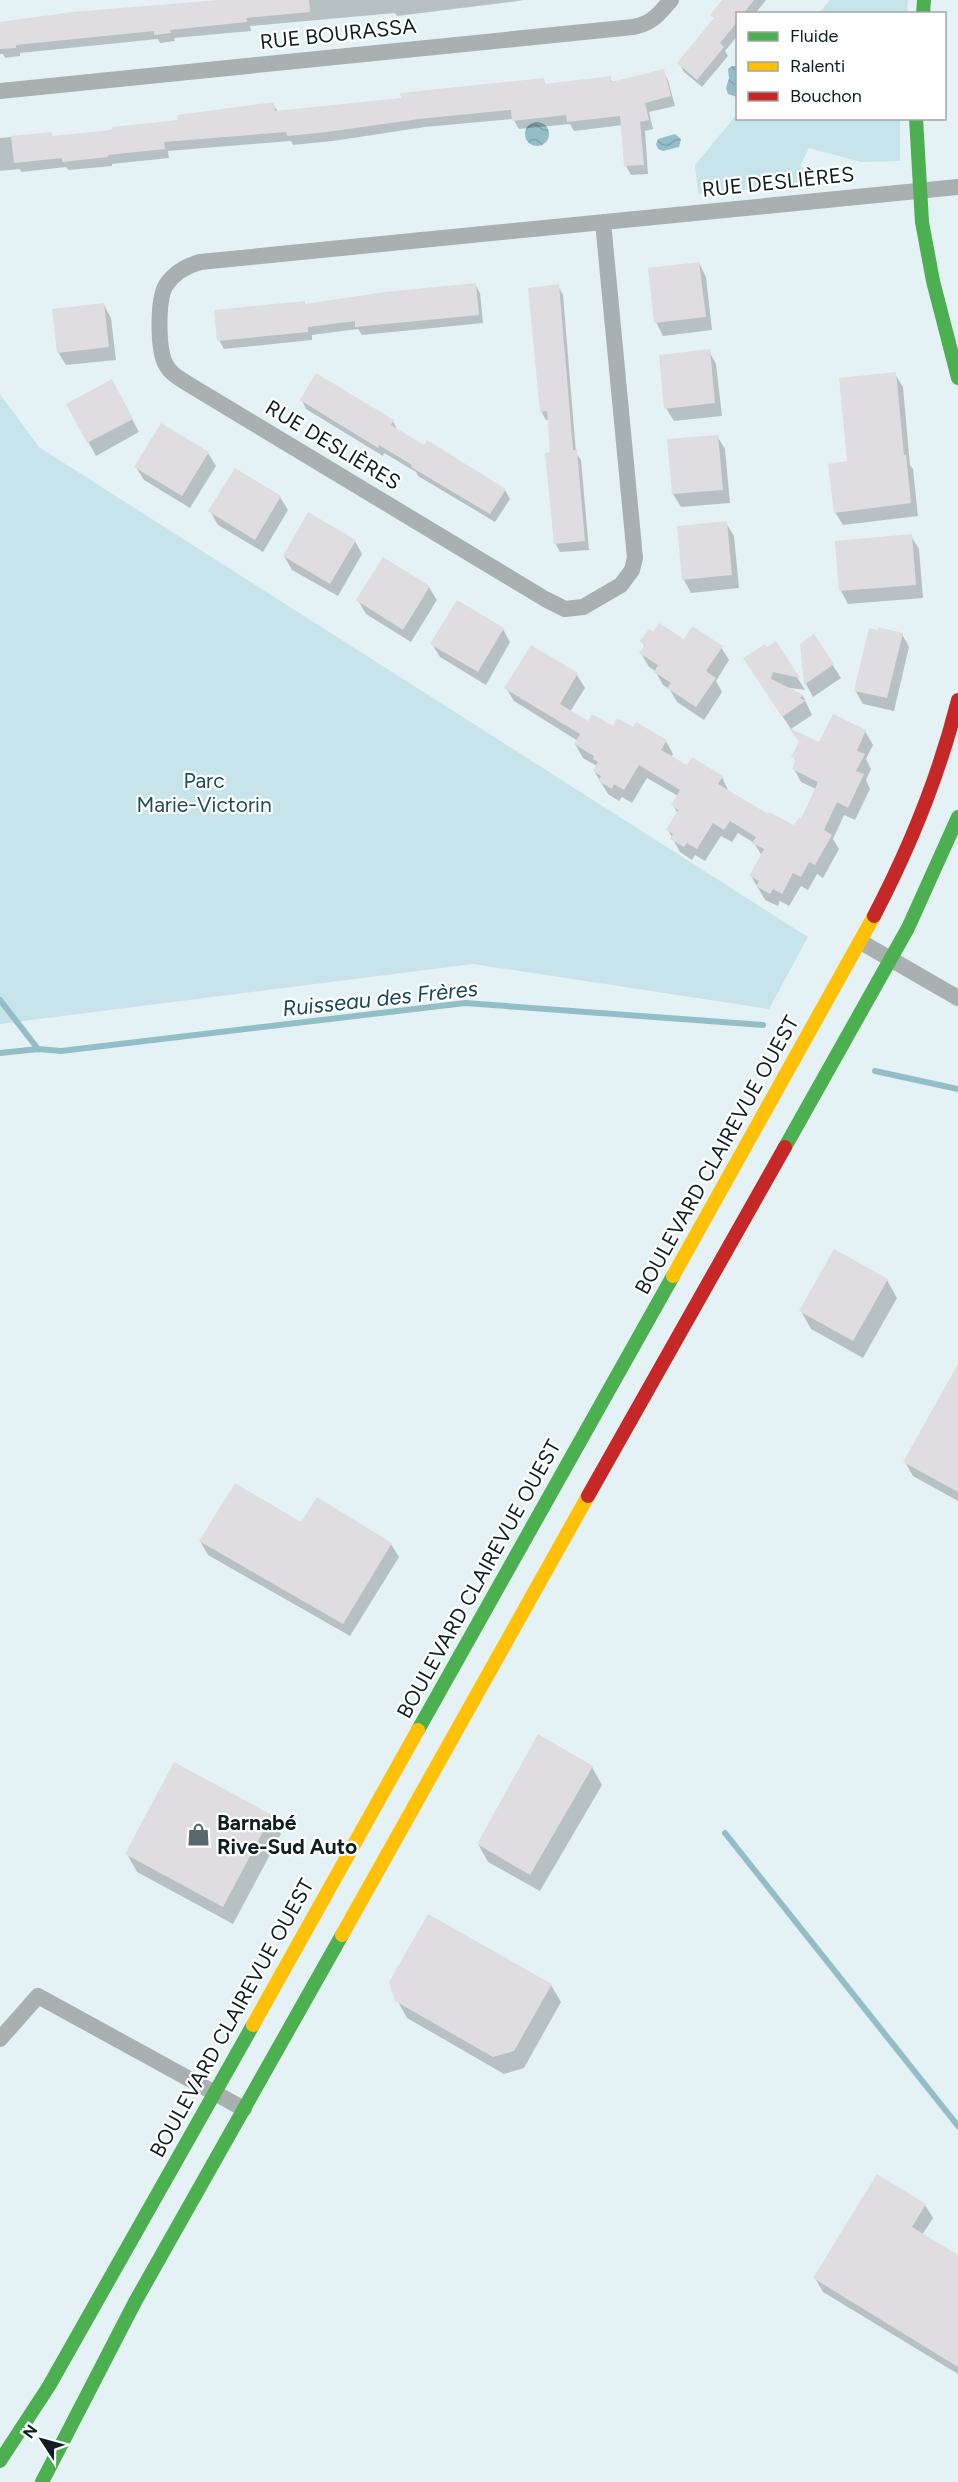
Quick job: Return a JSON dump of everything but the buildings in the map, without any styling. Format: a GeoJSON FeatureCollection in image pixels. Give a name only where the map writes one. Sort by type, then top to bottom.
{"type":"FeatureCollection","features":[{"type":"Feature","properties":{"kind":"street","name":"RUE BOURASSA"},"geometry":{"type":"LineString","coordinates":[[0,91],[643,26],[654,20],[671,0]]}},
{"type":"Feature","properties":{"kind":"street"},"geometry":{"type":"LineString","coordinates":[[916,120],[922,222],[933,281],[958,378]]}},
{"type":"Feature","properties":{"kind":"street","name":"RUE DESLIÈRES"},"geometry":{"type":"LineString","coordinates":[[603,222],[635,558],[632,570],[621,585],[577,609],[559,607],[545,599],[179,378],[170,371],[164,361],[160,318],[162,294],[172,277],[189,265],[200,262],[920,190],[958,187]]}},
{"type":"Feature","properties":{"kind":"street","name":"BOULEVARD CLAIREVUE OUEST"},"geometry":{"type":"LineString","coordinates":[[42,2482],[122,2325],[244,2109],[394,1807],[699,1264],[898,870],[941,763],[958,700]]}},
{"type":"Feature","properties":{"kind":"street","name":"BOULEVARD CLAIREVUE OUEST"},"geometry":{"type":"LineString","coordinates":[[0,2461],[70,2350],[214,2092],[394,1807],[699,1264],[891,959],[931,881],[958,817]]}},
{"type":"Feature","properties":{"kind":"street"},"geometry":{"type":"LineString","coordinates":[[861,942],[958,998]]}},
{"type":"Feature","properties":{"kind":"street"},"geometry":{"type":"LineString","coordinates":[[0,2039],[38,1996],[244,2109]]}},
{"type":"Feature","properties":{"kind":"green space"},"geometry":{"type":"Polygon","coordinates":[[[830,0],[908,0],[907,12],[820,12],[830,0]]]}},
{"type":"Feature","properties":{"kind":"green space"},"geometry":{"type":"Polygon","coordinates":[[[736,115],[736,120],[900,120],[900,161],[861,162],[809,148],[800,166],[806,170],[812,183],[698,194],[695,165],[736,115]]]}},
{"type":"Feature","properties":{"kind":"green space","name":"Parc Marie-Victorin"},"geometry":{"type":"Polygon","coordinates":[[[0,394],[39,447],[808,937],[769,1009],[473,964],[0,1024],[0,394]]]}},
{"type":"Feature","properties":{"kind":"water"},"geometry":{"type":"Polygon","coordinates":[[[736,66],[736,97],[728,94],[726,88],[729,78],[728,69],[736,66]]]}},
{"type":"Feature","properties":{"kind":"water"},"geometry":{"type":"Polygon","coordinates":[[[537,122],[545,126],[549,134],[545,142],[537,146],[529,142],[525,134],[529,126],[537,122]]]}},
{"type":"Feature","properties":{"kind":"water"},"geometry":{"type":"Polygon","coordinates":[[[675,134],[681,139],[679,147],[663,151],[658,149],[656,144],[658,139],[675,134]]]}},
{"type":"Feature","properties":{"kind":"waterway"},"geometry":{"type":"LineString","coordinates":[[0,1000],[38,1049]]}},
{"type":"Feature","properties":{"kind":"waterway","name":"Ruisseau des Frères"},"geometry":{"type":"LineString","coordinates":[[0,1053],[38,1049],[61,1051],[465,1003],[763,1025]]}},
{"type":"Feature","properties":{"kind":"waterway","name":"Ruisseau des Frères"},"geometry":{"type":"LineString","coordinates":[[875,1071],[958,1089]]}},
{"type":"Feature","properties":{"kind":"waterway"},"geometry":{"type":"LineString","coordinates":[[725,1833],[958,2126]]}},
{"type":"Feature","properties":{"kind":"traffic: fast"},"geometry":{"type":"LineString","coordinates":[[923,12],[924,0]]}},
{"type":"Feature","properties":{"kind":"traffic: fast"},"geometry":{"type":"LineString","coordinates":[[916,120],[922,222],[933,281],[958,378]]}},
{"type":"Feature","properties":{"kind":"traffic: fast"},"geometry":{"type":"LineString","coordinates":[[785,1147],[908,928],[958,817]]}},
{"type":"Feature","properties":{"kind":"traffic: fast"},"geometry":{"type":"LineString","coordinates":[[418,1730],[673,1276]]}},
{"type":"Feature","properties":{"kind":"traffic: fast"},"geometry":{"type":"LineString","coordinates":[[42,2482],[135,2302],[342,1935]]}},
{"type":"Feature","properties":{"kind":"traffic: fast"},"geometry":{"type":"LineString","coordinates":[[0,2461],[49,2386],[253,2025]]}},
{"type":"Feature","properties":{"kind":"traffic: slow"},"geometry":{"type":"LineString","coordinates":[[673,1276],[874,916]]}},
{"type":"Feature","properties":{"kind":"traffic: slow"},"geometry":{"type":"LineString","coordinates":[[342,1935],[588,1496]]}},
{"type":"Feature","properties":{"kind":"traffic: slow"},"geometry":{"type":"LineString","coordinates":[[253,2025],[418,1730]]}},
{"type":"Feature","properties":{"kind":"traffic: jam"},"geometry":{"type":"LineString","coordinates":[[874,916],[900,864],[933,784],[958,700]]}},
{"type":"Feature","properties":{"kind":"traffic: jam"},"geometry":{"type":"LineString","coordinates":[[588,1496],[785,1147]]}},
{"type":"Feature","properties":{"kind":"place","name":"Barnabé Rive-Sud Auto"},"geometry":{"type":"Point","coordinates":[199,1835]}}]}
